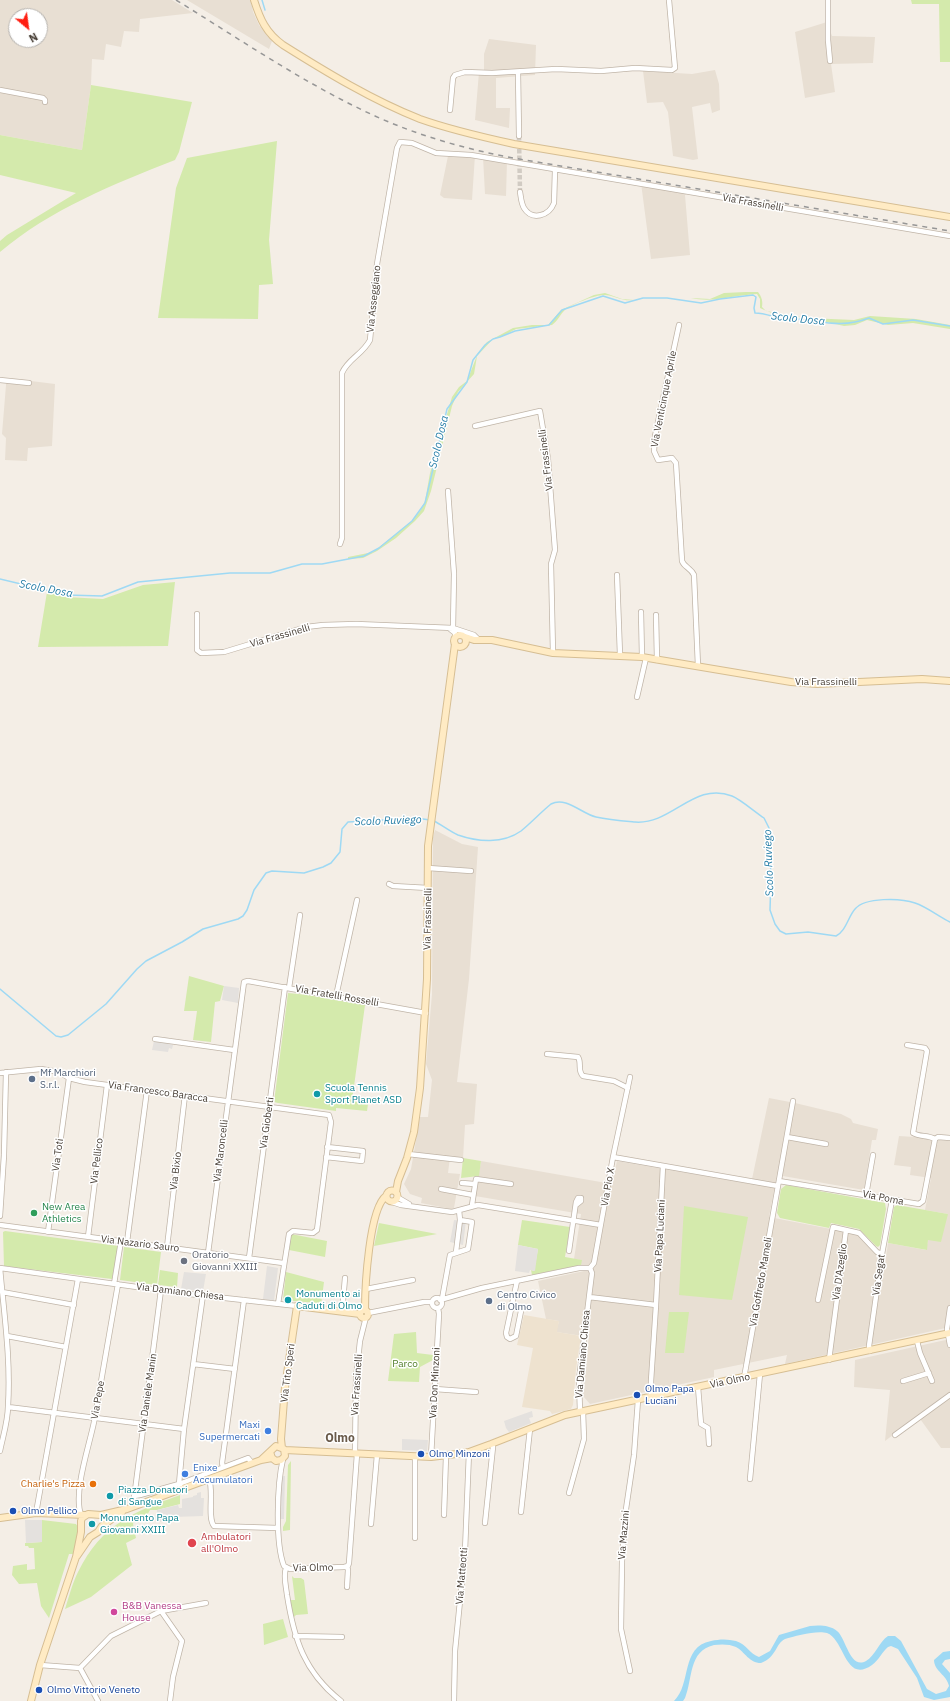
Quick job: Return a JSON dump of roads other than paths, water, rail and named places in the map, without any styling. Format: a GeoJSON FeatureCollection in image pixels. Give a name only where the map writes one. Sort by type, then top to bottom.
{"type":"FeatureCollection","features":[{"type":"Feature","properties":{"kind":"street"},"geometry":{"type":"LineString","coordinates":[[450,110],[452,82],[455,75],[465,72],[518,72],[556,69],[601,71],[635,68],[672,70],[675,68],[669,0]]}},
{"type":"Feature","properties":{"kind":"street"},"geometry":{"type":"LineString","coordinates":[[828,0],[828,40],[830,61]]}},
{"type":"Feature","properties":{"kind":"street"},"geometry":{"type":"LineString","coordinates":[[255,1],[263,25],[282,45],[338,79],[419,118],[450,129],[514,144],[950,217]]}},
{"type":"Feature","properties":{"kind":"street"},"geometry":{"type":"LineString","coordinates":[[518,72],[519,136]]}},
{"type":"Feature","properties":{"kind":"street"},"geometry":{"type":"LineString","coordinates":[[0,90],[43,98],[45,102]]}},
{"type":"Feature","properties":{"kind":"street","name":"Via Frassinelli"},"geometry":{"type":"LineString","coordinates":[[400,142],[406,141],[436,153],[471,155],[950,236]]}},
{"type":"Feature","properties":{"kind":"street","name":"Via Asseggiano"},"geometry":{"type":"LineString","coordinates":[[340,544],[342,538],[342,373],[349,362],[370,340],[385,214],[397,148],[400,142]]}},
{"type":"Feature","properties":{"kind":"street"},"geometry":{"type":"LineString","coordinates":[[520,192],[523,206],[528,212],[536,216],[546,213],[554,203],[555,170]]}},
{"type":"Feature","properties":{"kind":"street","name":"Via Venticinque Aprile"},"geometry":{"type":"LineString","coordinates":[[679,324],[655,436],[654,451],[658,460],[672,458],[676,463],[682,561],[684,565],[692,570],[694,575],[698,666]]}},
{"type":"Feature","properties":{"kind":"street"},"geometry":{"type":"LineString","coordinates":[[0,380],[29,383]]}},
{"type":"Feature","properties":{"kind":"street","name":"Via Frassinelli"},"geometry":{"type":"LineString","coordinates":[[475,426],[540,411],[548,459],[555,550],[551,564],[553,652]]}},
{"type":"Feature","properties":{"kind":"street"},"geometry":{"type":"LineString","coordinates":[[448,491],[454,574],[451,628]]}},
{"type":"Feature","properties":{"kind":"street"},"geometry":{"type":"LineString","coordinates":[[617,575],[620,655]]}},
{"type":"Feature","properties":{"kind":"street"},"geometry":{"type":"LineString","coordinates":[[637,697],[644,657],[641,612]]}},
{"type":"Feature","properties":{"kind":"street","name":"Via Frassinelli"},"geometry":{"type":"LineString","coordinates":[[197,614],[197,650],[201,653],[224,652],[306,627],[356,624],[451,628],[474,634],[476,640],[492,640],[553,652],[644,657],[790,682],[810,684],[922,679],[950,681]]}},
{"type":"Feature","properties":{"kind":"street"},"geometry":{"type":"LineString","coordinates":[[656,615],[657,660]]}},
{"type":"Feature","properties":{"kind":"street","name":"Via Frassinelli"},"geometry":{"type":"LineString","coordinates":[[356,1454],[356,1378],[365,1312],[366,1266],[378,1208],[381,1201],[392,1197],[408,1154],[414,1132],[419,1095],[426,1013],[430,825],[454,656],[460,641],[456,630],[451,628]]}},
{"type":"Feature","properties":{"kind":"street"},"geometry":{"type":"LineString","coordinates":[[460,641],[476,640]]}},
{"type":"Feature","properties":{"kind":"street"},"geometry":{"type":"LineString","coordinates":[[428,868],[471,870]]}},
{"type":"Feature","properties":{"kind":"street"},"geometry":{"type":"LineString","coordinates":[[389,884],[393,886],[428,888]]}},
{"type":"Feature","properties":{"kind":"street"},"geometry":{"type":"LineString","coordinates":[[336,996],[357,900]]}},
{"type":"Feature","properties":{"kind":"street","name":"Via Gioberti"},"geometry":{"type":"LineString","coordinates":[[249,1258],[287,987],[300,915]]}},
{"type":"Feature","properties":{"kind":"street","name":"Via Fratelli Rosselli"},"geometry":{"type":"LineString","coordinates":[[248,981],[426,1013]]}},
{"type":"Feature","properties":{"kind":"street","name":"Via Maroncelli"},"geometry":{"type":"LineString","coordinates":[[208,1253],[243,984],[248,981]]}},
{"type":"Feature","properties":{"kind":"street"},"geometry":{"type":"LineString","coordinates":[[155,1039],[234,1050]]}},
{"type":"Feature","properties":{"kind":"street"},"geometry":{"type":"LineString","coordinates":[[907,1045],[924,1048],[927,1051],[913,1133],[916,1135],[931,1136],[935,1139],[938,1137],[950,1138]]}},
{"type":"Feature","properties":{"kind":"street"},"geometry":{"type":"LineString","coordinates":[[547,1054],[578,1057],[580,1060],[580,1071],[583,1076],[610,1080],[622,1084],[628,1088]]}},
{"type":"Feature","properties":{"kind":"street","name":"Via Francesco Baracca"},"geometry":{"type":"LineString","coordinates":[[0,1073],[41,1069],[59,1072],[69,1078],[107,1085],[270,1106]]}},
{"type":"Feature","properties":{"kind":"street"},"geometry":{"type":"LineString","coordinates":[[0,1216],[4,1160],[6,1072]]}},
{"type":"Feature","properties":{"kind":"street","name":"Via Pio X"},"geometry":{"type":"LineString","coordinates":[[589,1296],[592,1273],[590,1268],[594,1263],[613,1157],[630,1077]]}},
{"type":"Feature","properties":{"kind":"street","name":"Via Toti"},"geometry":{"type":"LineString","coordinates":[[48,1232],[69,1078]]}},
{"type":"Feature","properties":{"kind":"street","name":"Via Pellico"},"geometry":{"type":"LineString","coordinates":[[88,1237],[107,1085]]}},
{"type":"Feature","properties":{"kind":"street"},"geometry":{"type":"LineString","coordinates":[[127,1242],[146,1090]]}},
{"type":"Feature","properties":{"kind":"street","name":"Via Bixio"},"geometry":{"type":"LineString","coordinates":[[166,1247],[185,1095]]}},
{"type":"Feature","properties":{"kind":"street","name":"Via Goffredo Mameli"},"geometry":{"type":"LineString","coordinates":[[744,1378],[794,1101]]}},
{"type":"Feature","properties":{"kind":"street"},"geometry":{"type":"LineString","coordinates":[[270,1106],[329,1115],[331,1122],[317,1230],[313,1233],[290,1232],[283,1263],[278,1304]]}},
{"type":"Feature","properties":{"kind":"street"},"geometry":{"type":"LineString","coordinates":[[787,1137],[826,1144]]}},
{"type":"Feature","properties":{"kind":"street","name":"Via Poma"},"geometry":{"type":"LineString","coordinates":[[779,1181],[866,1194],[916,1204],[921,1203],[935,1139]]}},
{"type":"Feature","properties":{"kind":"street"},"geometry":{"type":"LineString","coordinates":[[326,1157],[362,1161],[364,1151],[327,1147]]}},
{"type":"Feature","properties":{"kind":"street"},"geometry":{"type":"LineString","coordinates":[[408,1154],[461,1160]]}},
{"type":"Feature","properties":{"kind":"street"},"geometry":{"type":"LineString","coordinates":[[866,1194],[873,1155]]}},
{"type":"Feature","properties":{"kind":"street"},"geometry":{"type":"LineString","coordinates":[[613,1157],[778,1186]]}},
{"type":"Feature","properties":{"kind":"street","name":"Via Papa Luciani"},"geometry":{"type":"LineString","coordinates":[[651,1397],[650,1381],[656,1305],[663,1166]]}},
{"type":"Feature","properties":{"kind":"street"},"geometry":{"type":"LineString","coordinates":[[472,1205],[474,1184],[476,1179],[511,1184]]}},
{"type":"Feature","properties":{"kind":"street"},"geometry":{"type":"LineString","coordinates":[[462,1182],[474,1184]]}},
{"type":"Feature","properties":{"kind":"street"},"geometry":{"type":"LineString","coordinates":[[440,1189],[473,1195]]}},
{"type":"Feature","properties":{"kind":"street"},"geometry":{"type":"LineString","coordinates":[[392,1197],[401,1205],[452,1212],[472,1205],[478,1205],[601,1225]]}},
{"type":"Feature","properties":{"kind":"street","name":"Via Segat"},"geometry":{"type":"LineString","coordinates":[[870,1351],[869,1346],[882,1254],[892,1200]]}},
{"type":"Feature","properties":{"kind":"street"},"geometry":{"type":"LineString","coordinates":[[569,1252],[576,1205]]}},
{"type":"Feature","properties":{"kind":"street"},"geometry":{"type":"LineString","coordinates":[[456,1252],[460,1220],[459,1210]]}},
{"type":"Feature","properties":{"kind":"street"},"geometry":{"type":"LineString","coordinates":[[432,1302],[433,1307],[438,1308],[441,1306],[441,1299],[450,1255],[468,1249],[472,1222],[460,1220]]}},
{"type":"Feature","properties":{"kind":"street","name":"Via Nazario Sauro"},"geometry":{"type":"LineString","coordinates":[[0,1225],[283,1263]]}},
{"type":"Feature","properties":{"kind":"street"},"geometry":{"type":"LineString","coordinates":[[818,1300],[832,1229],[834,1227],[846,1230]]}},
{"type":"Feature","properties":{"kind":"street","name":"Via D'Azeglio"},"geometry":{"type":"LineString","coordinates":[[829,1360],[846,1230],[859,1233],[877,1252],[882,1254]]}},
{"type":"Feature","properties":{"kind":"street","name":"Via Pepe"},"geometry":{"type":"LineString","coordinates":[[83,1515],[78,1501],[94,1418],[116,1284],[121,1242]]}},
{"type":"Feature","properties":{"kind":"street"},"geometry":{"type":"LineString","coordinates":[[0,1268],[7,1336],[8,1407],[0,1451]]}},
{"type":"Feature","properties":{"kind":"street","name":"Via Damiano Chiesa"},"geometry":{"type":"LineString","coordinates":[[0,1268],[161,1290],[342,1312],[365,1312],[432,1302],[435,1298],[441,1299],[579,1268],[590,1268]]}},
{"type":"Feature","properties":{"kind":"street"},"geometry":{"type":"LineString","coordinates":[[342,1312],[345,1278]]}},
{"type":"Feature","properties":{"kind":"street"},"geometry":{"type":"LineString","coordinates":[[36,1513],[78,1279]]}},
{"type":"Feature","properties":{"kind":"street"},"geometry":{"type":"LineString","coordinates":[[366,1290],[412,1280]]}},
{"type":"Feature","properties":{"kind":"street"},"geometry":{"type":"LineString","coordinates":[[512,1307],[519,1308],[521,1311],[516,1336],[510,1339],[507,1337],[506,1333],[517,1281]]}},
{"type":"Feature","properties":{"kind":"street","name":"Via Daniele Manin"},"geometry":{"type":"LineString","coordinates":[[130,1507],[134,1496],[161,1290]]}},
{"type":"Feature","properties":{"kind":"street"},"geometry":{"type":"LineString","coordinates":[[2,1292],[74,1306]]}},
{"type":"Feature","properties":{"kind":"street"},"geometry":{"type":"LineString","coordinates":[[180,1486],[184,1429],[203,1295]]}},
{"type":"Feature","properties":{"kind":"street"},"geometry":{"type":"LineString","coordinates":[[589,1296],[656,1305]]}},
{"type":"Feature","properties":{"kind":"street","name":"Via Damiano Chiesa"},"geometry":{"type":"LineString","coordinates":[[581,1411],[579,1380],[589,1296]]}},
{"type":"Feature","properties":{"kind":"street"},"geometry":{"type":"LineString","coordinates":[[223,1466],[222,1463],[244,1300]]}},
{"type":"Feature","properties":{"kind":"street","name":"Via Tito Speri"},"geometry":{"type":"LineString","coordinates":[[284,1453],[281,1439],[285,1387],[297,1306]]}},
{"type":"Feature","properties":{"kind":"street","name":"Via Don Minzoni"},"geometry":{"type":"LineString","coordinates":[[432,1457],[439,1314],[438,1308]]}},
{"type":"Feature","properties":{"kind":"street"},"geometry":{"type":"LineString","coordinates":[[950,1308],[950,1345]]}},
{"type":"Feature","properties":{"kind":"street","name":"Via Olmo"},"geometry":{"type":"LineString","coordinates":[[356,1454],[349,1563],[347,1566],[286,1568],[283,1563],[278,1528],[280,1472],[284,1453],[294,1451],[432,1457],[469,1452],[565,1415],[581,1411],[698,1388],[949,1334]]}},
{"type":"Feature","properties":{"kind":"street"},"geometry":{"type":"LineString","coordinates":[[7,1336],[66,1347]]}},
{"type":"Feature","properties":{"kind":"street"},"geometry":{"type":"LineString","coordinates":[[917,1341],[920,1353],[932,1381]]}},
{"type":"Feature","properties":{"kind":"street"},"geometry":{"type":"LineString","coordinates":[[193,1364],[235,1369]]}},
{"type":"Feature","properties":{"kind":"street"},"geometry":{"type":"LineString","coordinates":[[904,1381],[929,1373]]}},
{"type":"Feature","properties":{"kind":"street","name":"Via Olmo"},"geometry":{"type":"LineString","coordinates":[[750,1479],[760,1374]]}},
{"type":"Feature","properties":{"kind":"street"},"geometry":{"type":"LineString","coordinates":[[698,1388],[701,1424],[708,1428],[709,1444]]}},
{"type":"Feature","properties":{"kind":"street"},"geometry":{"type":"LineString","coordinates":[[435,1389],[476,1392]]}},
{"type":"Feature","properties":{"kind":"street"},"geometry":{"type":"LineString","coordinates":[[895,1435],[950,1394]]}},
{"type":"Feature","properties":{"kind":"street","name":"Via Mazzini"},"geometry":{"type":"LineString","coordinates":[[630,1671],[621,1628],[622,1561],[626,1508],[634,1455],[638,1400]]}},
{"type":"Feature","properties":{"kind":"street"},"geometry":{"type":"LineString","coordinates":[[8,1407],[184,1429]]}},
{"type":"Feature","properties":{"kind":"street"},"geometry":{"type":"LineString","coordinates":[[570,1493],[584,1439],[581,1411]]}},
{"type":"Feature","properties":{"kind":"street"},"geometry":{"type":"LineString","coordinates":[[521,1512],[530,1429]]}},
{"type":"Feature","properties":{"kind":"street"},"geometry":{"type":"LineString","coordinates":[[273,1455],[281,1439]]}},
{"type":"Feature","properties":{"kind":"street"},"geometry":{"type":"LineString","coordinates":[[485,1523],[493,1447],[492,1444]]}},
{"type":"Feature","properties":{"kind":"street"},"geometry":{"type":"LineString","coordinates":[[134,1496],[209,1478],[261,1460],[273,1455],[278,1446],[284,1453],[279,1461],[273,1455]]}},
{"type":"Feature","properties":{"kind":"street","name":"Via Matteotti"},"geometry":{"type":"LineString","coordinates":[[454,1701],[455,1651],[465,1551],[469,1452]]}},
{"type":"Feature","properties":{"kind":"street","name":"Via Olmo"},"geometry":{"type":"LineString","coordinates":[[273,1455],[280,1472]]}},
{"type":"Feature","properties":{"kind":"street"},"geometry":{"type":"LineString","coordinates":[[371,1524],[377,1455]]}},
{"type":"Feature","properties":{"kind":"street"},"geometry":{"type":"LineString","coordinates":[[415,1456],[415,1538]]}},
{"type":"Feature","properties":{"kind":"street"},"geometry":{"type":"LineString","coordinates":[[444,1515],[446,1456]]}},
{"type":"Feature","properties":{"kind":"street"},"geometry":{"type":"LineString","coordinates":[[0,1518],[36,1513],[83,1515],[91,1513],[97,1515],[108,1514],[130,1507],[223,1466],[248,1458],[252,1463]]}},
{"type":"Feature","properties":{"kind":"street"},"geometry":{"type":"LineString","coordinates":[[209,1478],[212,1488],[211,1522],[214,1526],[278,1528]]}},
{"type":"Feature","properties":{"kind":"street"},"geometry":{"type":"LineString","coordinates":[[76,1557],[92,1535],[98,1532],[102,1526],[130,1507]]}},
{"type":"Feature","properties":{"kind":"street"},"geometry":{"type":"LineString","coordinates":[[47,1514],[74,1520],[86,1534],[92,1535]]}},
{"type":"Feature","properties":{"kind":"street"},"geometry":{"type":"LineString","coordinates":[[31,1701],[40,1665],[76,1557],[83,1515]]}},
{"type":"Feature","properties":{"kind":"street"},"geometry":{"type":"LineString","coordinates":[[97,1515],[101,1520],[102,1526]]}},
{"type":"Feature","properties":{"kind":"street"},"geometry":{"type":"LineString","coordinates":[[347,1566],[347,1587]]}},
{"type":"Feature","properties":{"kind":"street"},"geometry":{"type":"LineString","coordinates":[[286,1568],[284,1572],[291,1622],[302,1653],[328,1690],[341,1701]]}},
{"type":"Feature","properties":{"kind":"street"},"geometry":{"type":"LineString","coordinates":[[80,1668],[111,1636],[161,1611],[206,1603]]}},
{"type":"Feature","properties":{"kind":"street"},"geometry":{"type":"LineString","coordinates":[[161,1611],[182,1640],[170,1701]]}},
{"type":"Feature","properties":{"kind":"street"},"geometry":{"type":"LineString","coordinates":[[295,1636],[342,1637]]}},
{"type":"Feature","properties":{"kind":"street"},"geometry":{"type":"LineString","coordinates":[[40,1665],[80,1668]]}},
{"type":"Feature","properties":{"kind":"street"},"geometry":{"type":"LineString","coordinates":[[80,1668],[98,1701]]}},
{"type":"Feature","properties":{"kind":"water"},"geometry":{"type":"Polygon","coordinates":[[[810,1626],[828,1627],[837,1631],[852,1657],[861,1663],[869,1659],[888,1636],[895,1636],[901,1641],[927,1689],[936,1694],[946,1691],[949,1686],[946,1679],[936,1667],[934,1660],[943,1652],[950,1651],[950,1659],[945,1660],[942,1664],[950,1673],[950,1697],[934,1700],[924,1697],[917,1678],[898,1649],[891,1646],[888,1647],[872,1665],[863,1669],[856,1669],[846,1659],[833,1637],[827,1633],[818,1632],[785,1639],[779,1644],[770,1657],[761,1663],[753,1661],[739,1649],[731,1645],[714,1645],[706,1648],[696,1659],[685,1698],[683,1701],[674,1701],[683,1685],[690,1658],[701,1645],[711,1641],[733,1640],[743,1644],[753,1654],[759,1657],[770,1651],[779,1635],[810,1626]]]}},
{"type":"Feature","properties":{"kind":"waterway"},"geometry":{"type":"LineString","coordinates":[[262,0],[265,10]]}},
{"type":"Feature","properties":{"kind":"waterway","name":"Scolo Dosa"},"geometry":{"type":"LineString","coordinates":[[0,579],[67,595],[102,596],[138,582],[230,573],[270,573],[302,564],[322,564],[364,556],[379,548],[412,521],[425,503],[447,409],[467,382],[473,360],[485,345],[493,339],[515,331],[549,325],[562,310],[603,296],[625,303],[643,298],[667,298],[701,303],[753,295],[756,297],[754,308],[755,313],[766,314],[783,319],[842,324],[869,318],[883,324],[913,320],[950,326]]}},
{"type":"Feature","properties":{"kind":"waterway","name":"Scolo Ruviego"},"geometry":{"type":"LineString","coordinates":[[434,821],[458,835],[474,839],[498,840],[521,831],[551,804],[557,802],[574,806],[596,817],[635,822],[648,821],[660,817],[694,798],[706,794],[718,793],[732,796],[743,803],[764,818],[769,828],[771,877],[770,910],[775,924],[780,931],[786,934],[808,932],[836,936],[842,931],[855,909],[860,905],[867,902],[884,900],[909,901],[924,907],[950,922]]}},
{"type":"Feature","properties":{"kind":"waterway","name":"Scolo Ruviego"},"geometry":{"type":"LineString","coordinates":[[0,989],[56,1036],[61,1037],[68,1035],[106,1004],[146,961],[203,929],[238,919],[243,916],[247,910],[254,890],[266,873],[272,871],[304,873],[331,863],[340,852],[342,829],[348,822],[416,818],[430,820]]}},
{"type":"Feature","properties":{"kind":"tunnel"},"geometry":{"type":"LineString","coordinates":[[519,136],[520,192]]}},
{"type":"Feature","properties":{"kind":"railway"},"geometry":{"type":"LineString","coordinates":[[176,0],[298,76],[324,90],[375,116],[409,130],[443,141],[513,158],[950,231]]}},
{"type":"Feature","properties":{"kind":"place","name":"Mf Marchiori S.r.l."},"geometry":{"type":"Point","coordinates":[32,1079]}},
{"type":"Feature","properties":{"kind":"place","name":"Scuola Tennis Sport Planet ASD"},"geometry":{"type":"Point","coordinates":[317,1094]}},
{"type":"Feature","properties":{"kind":"place","name":"New Area Athletics"},"geometry":{"type":"Point","coordinates":[34,1213]}},
{"type":"Feature","properties":{"kind":"place","name":"Oratorio Giovanni XXIII"},"geometry":{"type":"Point","coordinates":[184,1261]}},
{"type":"Feature","properties":{"kind":"place","name":"Monumento ai Caduti di Olmo"},"geometry":{"type":"Point","coordinates":[288,1300]}},
{"type":"Feature","properties":{"kind":"place","name":"Centro Civico di Olmo"},"geometry":{"type":"Point","coordinates":[489,1301]}},
{"type":"Feature","properties":{"kind":"place","name":"Olmo Papa Luciani"},"geometry":{"type":"Point","coordinates":[637,1395]}},
{"type":"Feature","properties":{"kind":"place","name":"Maxi Supermercati"},"geometry":{"type":"Point","coordinates":[268,1431]}},
{"type":"Feature","properties":{"kind":"place","name":"Olmo Minzoni"},"geometry":{"type":"Point","coordinates":[421,1454]}},
{"type":"Feature","properties":{"kind":"place","name":"Enixe Accumulatori"},"geometry":{"type":"Point","coordinates":[185,1474]}},
{"type":"Feature","properties":{"kind":"place","name":"Charlie's Pizza"},"geometry":{"type":"Point","coordinates":[93,1484]}},
{"type":"Feature","properties":{"kind":"place","name":"Piazza Donatori di Sangue"},"geometry":{"type":"Point","coordinates":[110,1496]}},
{"type":"Feature","properties":{"kind":"place","name":"Olmo Pellico"},"geometry":{"type":"Point","coordinates":[13,1511]}},
{"type":"Feature","properties":{"kind":"place","name":"Monumento Papa Giovanni XXIII"},"geometry":{"type":"Point","coordinates":[92,1524]}},
{"type":"Feature","properties":{"kind":"place","name":"Ambulatori all'Olmo"},"geometry":{"type":"Point","coordinates":[192,1543]}},
{"type":"Feature","properties":{"kind":"place","name":"B&B Vanessa House"},"geometry":{"type":"Point","coordinates":[114,1612]}},
{"type":"Feature","properties":{"kind":"place","name":"Olmo Vittorio Veneto"},"geometry":{"type":"Point","coordinates":[39,1690]}},
{"type":"Feature","properties":{"kind":"district","name":"Olmo"},"geometry":{"type":"Point","coordinates":[340,1439]}},
{"type":"Feature","properties":{"kind":"park label","name":"Parco"},"geometry":{"type":"Point","coordinates":[405,1364]}}]}
